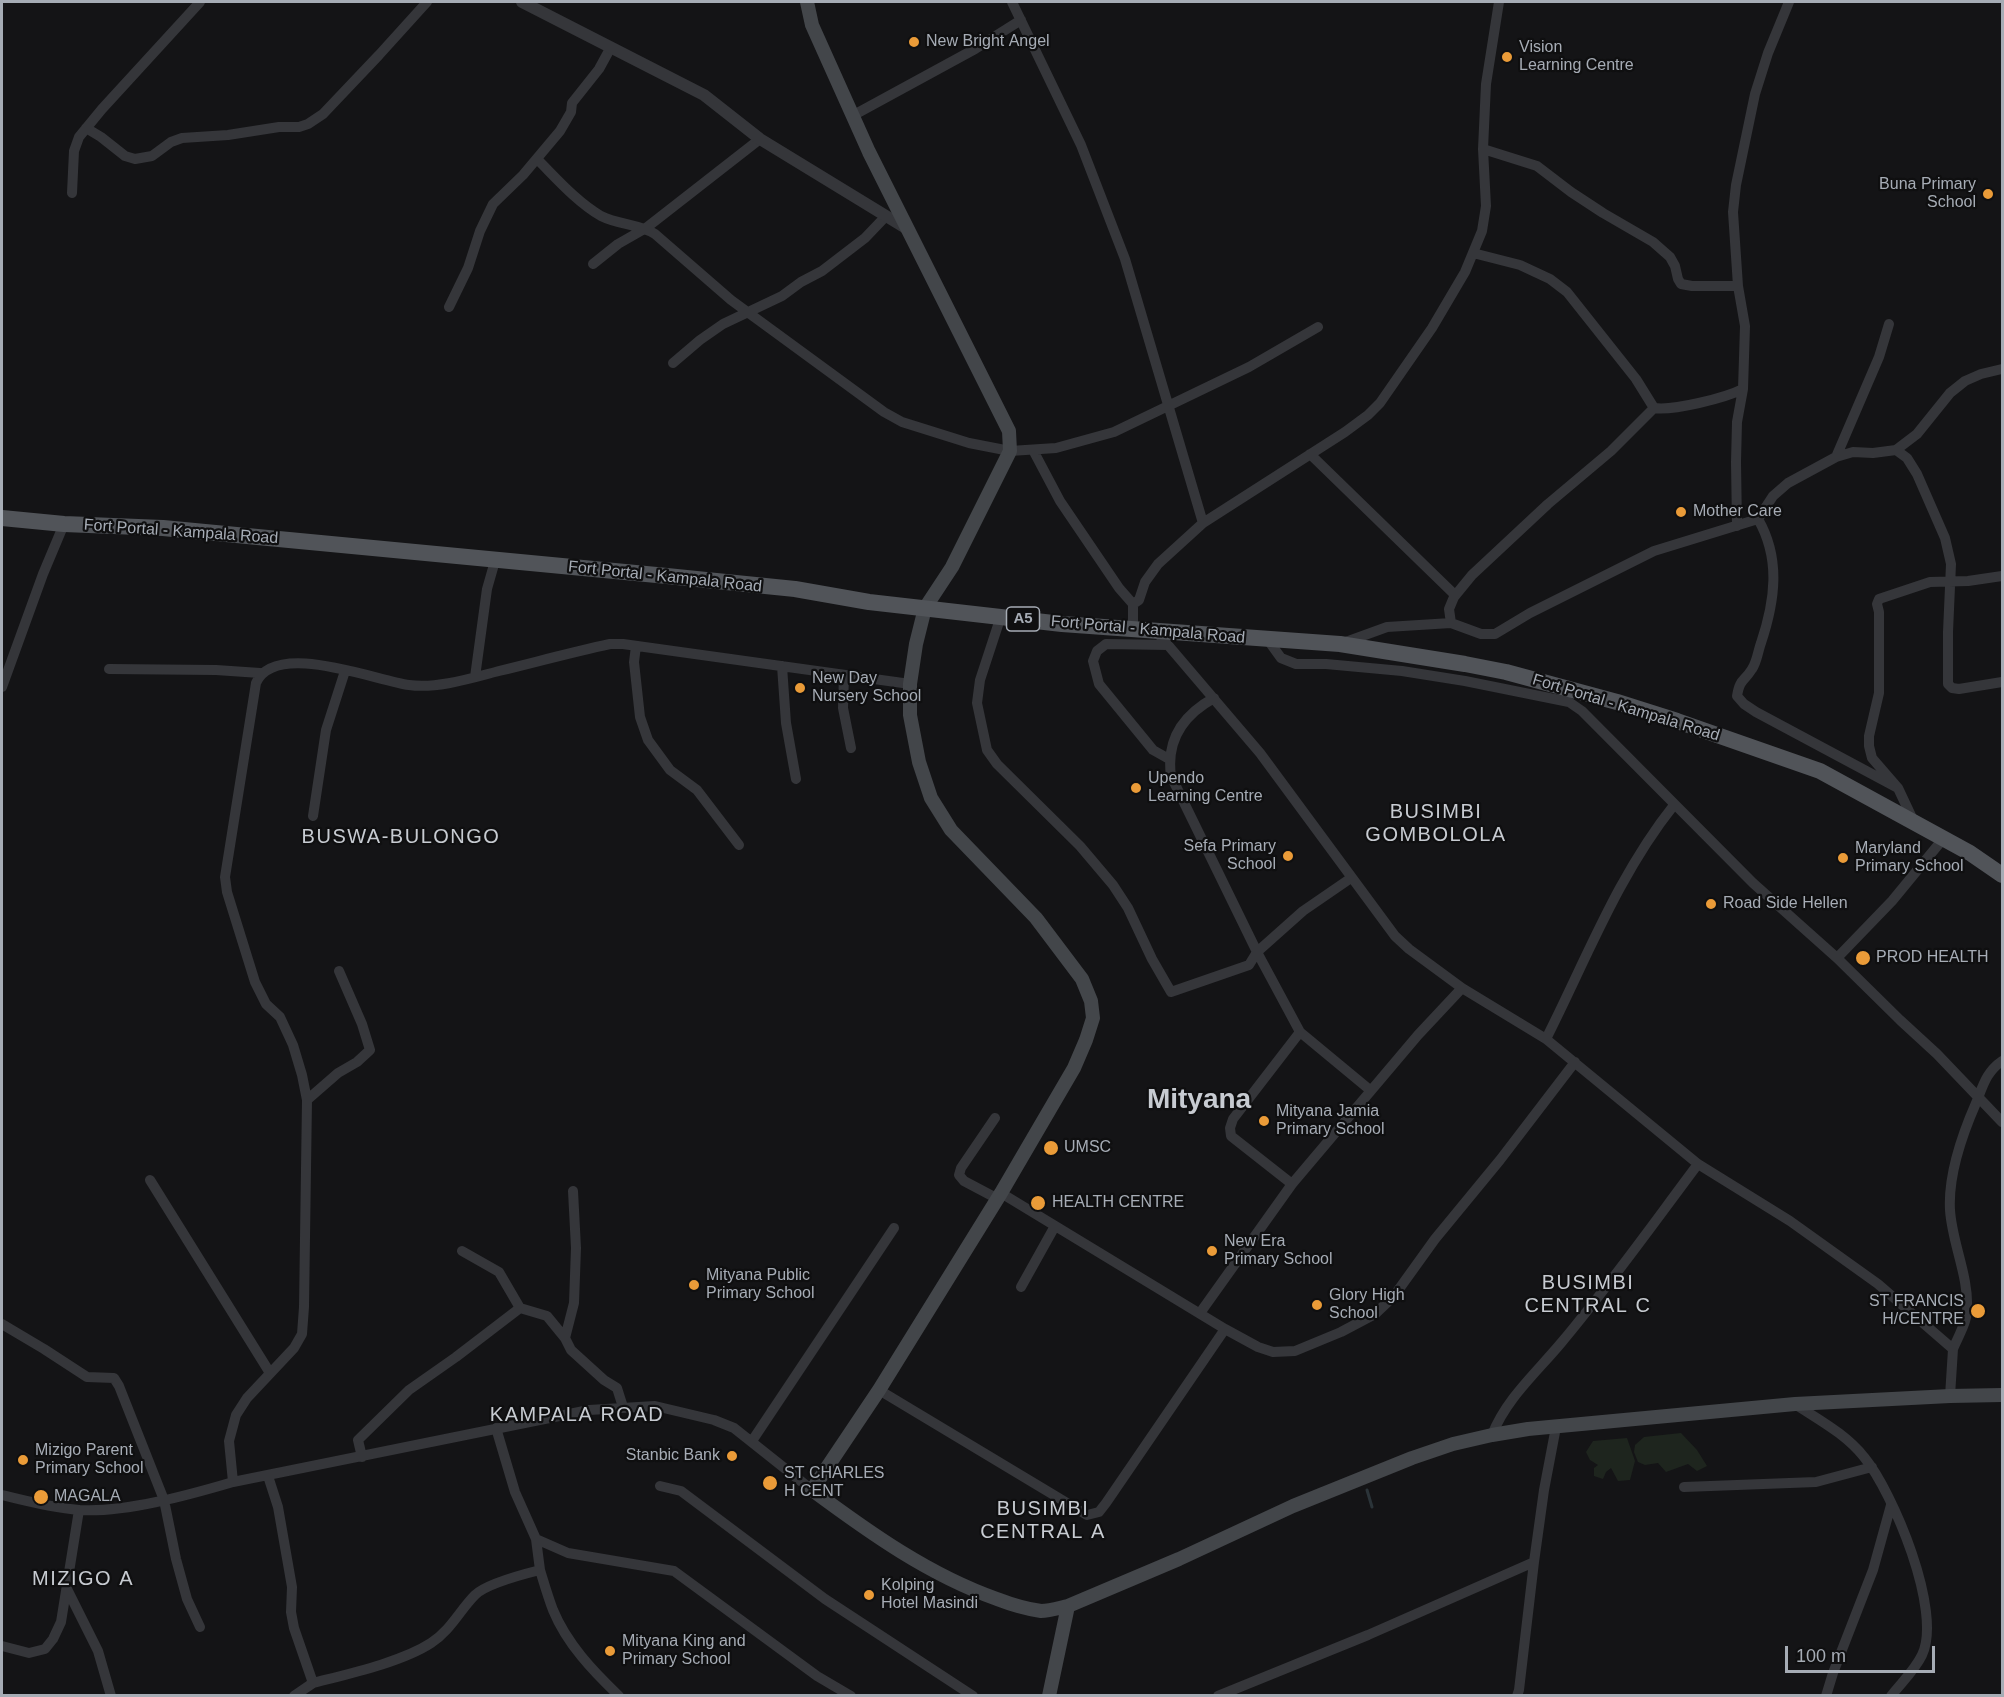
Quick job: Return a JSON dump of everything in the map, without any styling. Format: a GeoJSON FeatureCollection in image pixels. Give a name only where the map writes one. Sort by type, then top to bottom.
{"type":"FeatureCollection","features":[{"type":"Feature","properties":{"kind":"main road"},"geometry":{"type":"LineString","coordinates":[[807,2],[812,25],[852,116],[1009,431],[1010,451],[952,567],[925,608],[916,644],[910,684],[910,715],[919,762],[931,798],[951,830],[1036,918],[1082,979],[1091,1001],[1093,1018],[1074,1068],[999,1196],[879,1390],[812,1490],[928,1569],[971,1590],[1011,1604],[1042,1611],[1068,1606],[1179,1559],[1293,1506],[1412,1458],[1453,1444],[1492,1435],[1795,1404],[1950,1395],[2002,1395]]}},
{"type":"Feature","properties":{"kind":"main road","name":"Fort Portal - Kampala Road"},"geometry":{"type":"LineString","coordinates":[[2,518],[64,525],[163,528],[795,589],[869,602],[1062,624],[1340,645],[1506,672],[1627,705],[1820,771],[1970,853],[2002,875]]}},
{"type":"Feature","properties":{"kind":"main road"},"geometry":{"type":"LineString","coordinates":[[1049,1695],[1068,1606]]}},
{"type":"Feature","properties":{"kind":"street"},"geometry":{"type":"LineString","coordinates":[[72,193],[74,151],[79,137],[200,2]]}},
{"type":"Feature","properties":{"kind":"street"},"geometry":{"type":"LineString","coordinates":[[86,128],[124,156],[144,159],[171,142],[182,138],[228,135],[308,124],[323,114],[427,2]]}},
{"type":"Feature","properties":{"kind":"street"},"geometry":{"type":"LineString","coordinates":[[522,2],[704,95],[760,139],[909,230]]}},
{"type":"Feature","properties":{"kind":"street"},"geometry":{"type":"LineString","coordinates":[[801,2],[812,25]]}},
{"type":"Feature","properties":{"kind":"street"},"geometry":{"type":"LineString","coordinates":[[1012,2],[1081,145],[1121,248],[1203,523]]}},
{"type":"Feature","properties":{"kind":"street"},"geometry":{"type":"LineString","coordinates":[[1132,604],[1139,600],[1145,582],[1158,564],[1203,523],[1345,432],[1380,403],[1432,328],[1465,272],[1482,231],[1486,206],[1483,149],[1486,84],[1498,2]]}},
{"type":"Feature","properties":{"kind":"street"},"geometry":{"type":"LineString","coordinates":[[1737,526],[1737,422],[1743,389],[1745,326],[1738,286],[1732,212],[1755,94],[1767,53],[1789,2]]}},
{"type":"Feature","properties":{"kind":"street"},"geometry":{"type":"LineString","coordinates":[[852,116],[975,49],[1021,20]]}},
{"type":"Feature","properties":{"kind":"street"},"geometry":{"type":"LineString","coordinates":[[448,306],[468,268],[480,231],[493,204],[537,159],[560,131],[571,112],[572,103],[599,69],[611,47]]}},
{"type":"Feature","properties":{"kind":"street"},"geometry":{"type":"LineString","coordinates":[[593,264],[618,244],[646,228],[760,139]]}},
{"type":"Feature","properties":{"kind":"street"},"geometry":{"type":"LineString","coordinates":[[1483,149],[1537,166],[1603,213],[1653,242],[1670,257],[1682,284],[1738,286]]}},
{"type":"Feature","properties":{"kind":"street"},"geometry":{"type":"LineString","coordinates":[[537,159],[578,199],[600,215],[616,222],[646,228],[731,300],[860,395],[902,422],[969,443],[1010,451],[1033,450],[1056,448],[1114,432],[1249,367],[1318,327]]}},
{"type":"Feature","properties":{"kind":"street"},"geometry":{"type":"LineString","coordinates":[[674,363],[699,340],[723,324],[782,296],[801,282],[822,271],[865,238],[886,216]]}},
{"type":"Feature","properties":{"kind":"street"},"geometry":{"type":"LineString","coordinates":[[1473,253],[1520,265],[1550,279],[1567,292],[1636,380],[1654,408],[1684,406],[1730,395],[1743,389]]}},
{"type":"Feature","properties":{"kind":"street"},"geometry":{"type":"LineString","coordinates":[[1836,457],[1879,357],[1889,324]]}},
{"type":"Feature","properties":{"kind":"street"},"geometry":{"type":"LineString","coordinates":[[1340,645],[1387,627],[1451,623],[1481,634],[1495,634],[1530,613],[1653,551],[1758,519],[1773,496],[1788,483],[1836,457],[1853,452],[1873,453],[1896,450],[1917,434],[1950,393],[1965,381],[2002,369]]}},
{"type":"Feature","properties":{"kind":"street"},"geometry":{"type":"LineString","coordinates":[[1451,623],[1449,609],[1455,595],[1489,558],[1548,504],[1611,452],[1654,408]]}},
{"type":"Feature","properties":{"kind":"street"},"geometry":{"type":"LineString","coordinates":[[1033,450],[1060,501],[1132,604],[1133,629]]}},
{"type":"Feature","properties":{"kind":"street"},"geometry":{"type":"LineString","coordinates":[[1896,450],[1912,464],[1945,538],[1951,580],[1948,684],[1952,688],[1959,689],[2002,682]]}},
{"type":"Feature","properties":{"kind":"street"},"geometry":{"type":"LineString","coordinates":[[1310,454],[1455,595]]}},
{"type":"Feature","properties":{"kind":"street"},"geometry":{"type":"LineString","coordinates":[[1758,519],[1766,533],[1775,569],[1768,622],[1752,669],[1739,685],[1737,696],[1756,712],[1898,788]]}},
{"type":"Feature","properties":{"kind":"street"},"geometry":{"type":"LineString","coordinates":[[2,687],[43,574],[64,525]]}},
{"type":"Feature","properties":{"kind":"street"},"geometry":{"type":"LineString","coordinates":[[476,677],[487,589],[495,561]]}},
{"type":"Feature","properties":{"kind":"street"},"geometry":{"type":"LineString","coordinates":[[1914,822],[1898,788],[1872,758],[1869,746],[1879,683],[1877,604],[1879,599],[1930,582],[1968,581],[2002,576]]}},
{"type":"Feature","properties":{"kind":"street"},"geometry":{"type":"LineString","coordinates":[[1001,616],[980,680],[977,704],[987,750],[1080,846],[1113,885],[1128,908],[1152,959],[1171,992],[1249,965],[1257,952],[1303,911],[1351,878]]}},
{"type":"Feature","properties":{"kind":"street"},"geometry":{"type":"LineString","coordinates":[[1156,631],[1260,753],[1395,936],[1409,949],[1462,988],[1546,1039],[1698,1164],[1790,1221],[1878,1284],[1953,1349]]}},
{"type":"Feature","properties":{"kind":"street"},"geometry":{"type":"LineString","coordinates":[[1268,640],[1281,658],[1296,664],[1326,664],[1402,671],[1569,702],[1582,711],[1753,883],[1937,1054],[2002,1122]]}},
{"type":"Feature","properties":{"kind":"street"},"geometry":{"type":"LineString","coordinates":[[109,669],[216,670],[260,673],[287,664],[310,662],[413,685],[476,677],[610,644],[910,684]]}},
{"type":"Feature","properties":{"kind":"street"},"geometry":{"type":"LineString","coordinates":[[1168,645],[1106,644],[1096,651],[1093,661],[1099,684],[1153,750],[1169,759]]}},
{"type":"Feature","properties":{"kind":"street"},"geometry":{"type":"LineString","coordinates":[[636,646],[634,662],[640,717],[648,740],[670,770],[697,790],[739,845]]}},
{"type":"Feature","properties":{"kind":"street"},"geometry":{"type":"LineString","coordinates":[[782,666],[786,723],[796,779]]}},
{"type":"Feature","properties":{"kind":"street"},"geometry":{"type":"LineString","coordinates":[[313,816],[326,730],[345,671]]}},
{"type":"Feature","properties":{"kind":"street"},"geometry":{"type":"LineString","coordinates":[[233,1482],[229,1441],[236,1415],[247,1398],[294,1348],[302,1334],[307,1100],[293,1045],[280,1017],[266,1004],[255,982],[227,892],[225,877],[256,683],[260,673]]}},
{"type":"Feature","properties":{"kind":"street"},"geometry":{"type":"LineString","coordinates":[[844,675],[843,708],[851,748]]}},
{"type":"Feature","properties":{"kind":"street"},"geometry":{"type":"LineString","coordinates":[[1214,698],[1200,705],[1173,738],[1169,759],[1171,776],[1257,952],[1300,1032],[1370,1090]]}},
{"type":"Feature","properties":{"kind":"street"},"geometry":{"type":"LineString","coordinates":[[1546,1039],[1638,855],[1674,805]]}},
{"type":"Feature","properties":{"kind":"street"},"geometry":{"type":"LineString","coordinates":[[1836,958],[1892,901],[1943,839]]}},
{"type":"Feature","properties":{"kind":"street"},"geometry":{"type":"LineString","coordinates":[[307,1100],[370,1050],[339,971]]}},
{"type":"Feature","properties":{"kind":"street"},"geometry":{"type":"LineString","coordinates":[[1200,1313],[1292,1184],[1370,1090],[1462,988]]}},
{"type":"Feature","properties":{"kind":"street"},"geometry":{"type":"LineString","coordinates":[[1292,1184],[1231,1136],[1230,1128],[1233,1119],[1300,1032]]}},
{"type":"Feature","properties":{"kind":"street"},"geometry":{"type":"LineString","coordinates":[[1950,1395],[1953,1349],[1967,1312],[1965,1287],[1953,1233],[1950,1190],[1968,1121],[1983,1082],[2002,1061]]}},
{"type":"Feature","properties":{"kind":"street"},"geometry":{"type":"LineString","coordinates":[[994,1118],[961,1168],[959,1174],[964,1181],[999,1196],[1055,1226],[1258,1347],[1273,1352],[1295,1351],[1341,1332],[1374,1314],[1394,1296],[1435,1239],[1500,1160],[1575,1062]]}},
{"type":"Feature","properties":{"kind":"street"},"geometry":{"type":"LineString","coordinates":[[1492,1435],[1498,1418],[1562,1343],[1698,1164]]}},
{"type":"Feature","properties":{"kind":"street"},"geometry":{"type":"LineString","coordinates":[[150,1180],[270,1373]]}},
{"type":"Feature","properties":{"kind":"street"},"geometry":{"type":"LineString","coordinates":[[565,1338],[574,1303],[576,1248],[573,1191]]}},
{"type":"Feature","properties":{"kind":"street"},"geometry":{"type":"LineString","coordinates":[[1021,1287],[1055,1226]]}},
{"type":"Feature","properties":{"kind":"street"},"geometry":{"type":"LineString","coordinates":[[752,1442],[894,1228]]}},
{"type":"Feature","properties":{"kind":"street"},"geometry":{"type":"LineString","coordinates":[[462,1251],[499,1272],[520,1308],[547,1317],[565,1338],[571,1350],[604,1380],[617,1388],[623,1407]]}},
{"type":"Feature","properties":{"kind":"street"},"geometry":{"type":"LineString","coordinates":[[362,1457],[358,1440],[409,1390],[520,1308]]}},
{"type":"Feature","properties":{"kind":"street"},"geometry":{"type":"LineString","coordinates":[[2,1324],[44,1348],[87,1377],[114,1378],[164,1500],[187,1599],[200,1627]]}},
{"type":"Feature","properties":{"kind":"street"},"geometry":{"type":"LineString","coordinates":[[879,1390],[1087,1515],[1099,1512],[1106,1503],[1225,1329]]}},
{"type":"Feature","properties":{"kind":"street"},"geometry":{"type":"LineString","coordinates":[[1795,1404],[1848,1439],[1872,1467],[1892,1505],[1914,1558],[1924,1595],[1926,1643],[1922,1656],[1891,1695]]}},
{"type":"Feature","properties":{"kind":"street"},"geometry":{"type":"LineString","coordinates":[[2,1495],[79,1510],[109,1508],[164,1500],[233,1482],[589,1410],[655,1406],[714,1420],[734,1428],[812,1490]]}},
{"type":"Feature","properties":{"kind":"street"},"geometry":{"type":"LineString","coordinates":[[1517,1695],[1542,1499],[1556,1427]]}},
{"type":"Feature","properties":{"kind":"street"},"geometry":{"type":"LineString","coordinates":[[496,1428],[515,1492],[536,1539],[540,1570],[554,1612],[590,1668],[619,1695]]}},
{"type":"Feature","properties":{"kind":"street"},"geometry":{"type":"LineString","coordinates":[[1684,1488],[1816,1482],[1872,1467]]}},
{"type":"Feature","properties":{"kind":"street"},"geometry":{"type":"LineString","coordinates":[[268,1476],[278,1507],[292,1587],[291,1612],[294,1628],[313,1683]]}},
{"type":"Feature","properties":{"kind":"street"},"geometry":{"type":"LineString","coordinates":[[660,1486],[681,1491],[825,1599],[973,1695]]}},
{"type":"Feature","properties":{"kind":"street"},"geometry":{"type":"LineString","coordinates":[[1826,1695],[1873,1570],[1892,1505]]}},
{"type":"Feature","properties":{"kind":"street"},"geometry":{"type":"LineString","coordinates":[[2,1646],[29,1653],[45,1649],[53,1639],[61,1622],[79,1510]]}},
{"type":"Feature","properties":{"kind":"street"},"geometry":{"type":"LineString","coordinates":[[536,1539],[568,1553],[674,1571],[817,1676],[851,1695]]}},
{"type":"Feature","properties":{"kind":"street"},"geometry":{"type":"LineString","coordinates":[[1218,1695],[1360,1638],[1534,1562]]}},
{"type":"Feature","properties":{"kind":"street"},"geometry":{"type":"LineString","coordinates":[[294,1695],[313,1683],[389,1661],[420,1649],[433,1642],[450,1626],[477,1593],[516,1576],[540,1570]]}},
{"type":"Feature","properties":{"kind":"street"},"geometry":{"type":"LineString","coordinates":[[66,1589],[98,1651],[111,1695]]}},
{"type":"Feature","properties":{"kind":"shaded area"},"geometry":{"type":"Polygon","coordinates":[[[1681,1433],[1697,1450],[1707,1466],[1697,1471],[1688,1464],[1666,1472],[1658,1463],[1645,1465],[1638,1462],[1634,1452],[1635,1445],[1644,1437],[1681,1433]]]}},
{"type":"Feature","properties":{"kind":"shaded area"},"geometry":{"type":"Polygon","coordinates":[[[1627,1438],[1635,1461],[1630,1480],[1618,1481],[1611,1468],[1603,1479],[1594,1476],[1594,1468],[1598,1465],[1590,1460],[1586,1452],[1593,1441],[1627,1438]]]}},
{"type":"Feature","properties":{"kind":"waterway"},"geometry":{"type":"LineString","coordinates":[[1367,1490],[1372,1507]]}},
{"type":"Feature","properties":{"kind":"place","name":"New Bright Angel"},"geometry":{"type":"Point","coordinates":[914,42]}},
{"type":"Feature","properties":{"kind":"place","name":"Vision Learning Centre"},"geometry":{"type":"Point","coordinates":[1507,57]}},
{"type":"Feature","properties":{"kind":"place","name":"Buna Primary School"},"geometry":{"type":"Point","coordinates":[1988,194]}},
{"type":"Feature","properties":{"kind":"place","name":"Mother Care"},"geometry":{"type":"Point","coordinates":[1681,512]}},
{"type":"Feature","properties":{"kind":"place","name":"New Day Nursery School"},"geometry":{"type":"Point","coordinates":[800,688]}},
{"type":"Feature","properties":{"kind":"place","name":"Upendo Learning Centre"},"geometry":{"type":"Point","coordinates":[1136,788]}},
{"type":"Feature","properties":{"kind":"place","name":"Sefa Primary School"},"geometry":{"type":"Point","coordinates":[1288,856]}},
{"type":"Feature","properties":{"kind":"place","name":"Maryland Primary School"},"geometry":{"type":"Point","coordinates":[1843,858]}},
{"type":"Feature","properties":{"kind":"place","name":"Road Side Hellen"},"geometry":{"type":"Point","coordinates":[1711,904]}},
{"type":"Feature","properties":{"kind":"place","name":"PROD HEALTH"},"geometry":{"type":"Point","coordinates":[1863,958]}},
{"type":"Feature","properties":{"kind":"place","name":"Mityana Jamia Primary School"},"geometry":{"type":"Point","coordinates":[1264,1121]}},
{"type":"Feature","properties":{"kind":"place","name":"UMSC"},"geometry":{"type":"Point","coordinates":[1051,1148]}},
{"type":"Feature","properties":{"kind":"place","name":"HEALTH CENTRE"},"geometry":{"type":"Point","coordinates":[1038,1203]}},
{"type":"Feature","properties":{"kind":"place","name":"New Era Primary School"},"geometry":{"type":"Point","coordinates":[1212,1251]}},
{"type":"Feature","properties":{"kind":"place","name":"Mityana Public Primary School"},"geometry":{"type":"Point","coordinates":[694,1285]}},
{"type":"Feature","properties":{"kind":"place","name":"Glory High School"},"geometry":{"type":"Point","coordinates":[1317,1305]}},
{"type":"Feature","properties":{"kind":"place","name":"ST FRANCIS H/CENTRE"},"geometry":{"type":"Point","coordinates":[1978,1311]}},
{"type":"Feature","properties":{"kind":"place","name":"Stanbic Bank"},"geometry":{"type":"Point","coordinates":[732,1456]}},
{"type":"Feature","properties":{"kind":"place","name":"Mizigo Parent Primary School"},"geometry":{"type":"Point","coordinates":[23,1460]}},
{"type":"Feature","properties":{"kind":"place","name":"ST CHARLES H CENT"},"geometry":{"type":"Point","coordinates":[770,1483]}},
{"type":"Feature","properties":{"kind":"place","name":"MAGALA"},"geometry":{"type":"Point","coordinates":[41,1497]}},
{"type":"Feature","properties":{"kind":"place","name":"Kolping Hotel Masindi"},"geometry":{"type":"Point","coordinates":[869,1595]}},
{"type":"Feature","properties":{"kind":"place","name":"Mityana King and Primary School"},"geometry":{"type":"Point","coordinates":[610,1651]}},
{"type":"Feature","properties":{"kind":"district","name":"BUSIMBI GOMBOLOLA"},"geometry":{"type":"Point","coordinates":[1436,824]}},
{"type":"Feature","properties":{"kind":"district","name":"BUSWA-BULONGO"},"geometry":{"type":"Point","coordinates":[401,837]}},
{"type":"Feature","properties":{"kind":"district","name":"Mityana"},"geometry":{"type":"Point","coordinates":[1199,1100]}},
{"type":"Feature","properties":{"kind":"district","name":"BUSIMBI CENTRAL C"},"geometry":{"type":"Point","coordinates":[1588,1294]}},
{"type":"Feature","properties":{"kind":"district","name":"KAMPALA ROAD"},"geometry":{"type":"Point","coordinates":[577,1415]}},
{"type":"Feature","properties":{"kind":"district","name":"BUSIMBI CENTRAL A"},"geometry":{"type":"Point","coordinates":[1043,1520]}},
{"type":"Feature","properties":{"kind":"district","name":"MIZIGO A"},"geometry":{"type":"Point","coordinates":[83,1579]}}]}
